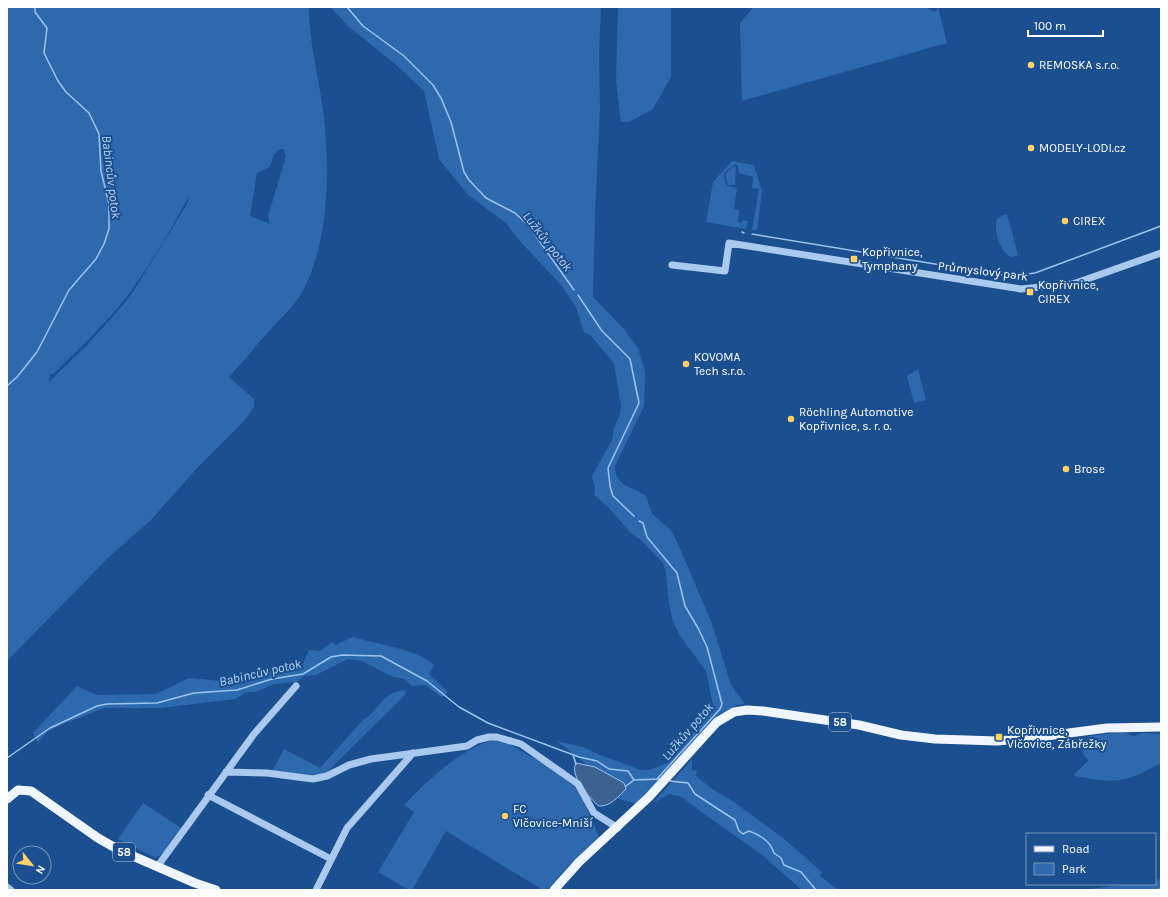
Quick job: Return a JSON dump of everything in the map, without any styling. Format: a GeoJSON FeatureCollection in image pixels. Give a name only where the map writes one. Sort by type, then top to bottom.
{"type":"FeatureCollection","features":[{"type":"Feature","properties":{"kind":"main road","name":"58"},"geometry":{"type":"LineString","coordinates":[[554,890],[579,862],[618,828],[649,797],[717,722],[725,716],[738,711],[763,711],[859,725],[901,735],[936,739],[997,741],[1107,728],[1161,727]]}},
{"type":"Feature","properties":{"kind":"main road","name":"58"},"geometry":{"type":"LineString","coordinates":[[7,799],[20,790],[33,792],[98,838],[156,867],[216,890]]}},
{"type":"Feature","properties":{"kind":"street","name":"Průmyslový park"},"geometry":{"type":"LineString","coordinates":[[672,265],[725,271],[729,243],[820,260],[1021,289],[1073,284],[1161,253]]}},
{"type":"Feature","properties":{"kind":"street"},"geometry":{"type":"LineString","coordinates":[[156,867],[254,734],[296,686]]}},
{"type":"Feature","properties":{"kind":"street"},"geometry":{"type":"LineString","coordinates":[[226,772],[267,774],[313,779],[322,777],[355,763],[383,757],[467,746],[478,740],[489,737],[497,737],[515,742],[578,784],[594,812],[618,828]]}},
{"type":"Feature","properties":{"kind":"street"},"geometry":{"type":"LineString","coordinates":[[316,890],[347,828],[413,753]]}},
{"type":"Feature","properties":{"kind":"street"},"geometry":{"type":"LineString","coordinates":[[208,795],[331,859]]}},
{"type":"Feature","properties":{"kind":"street"},"geometry":{"type":"LineString","coordinates":[[7,887],[10,890]]}},
{"type":"Feature","properties":{"kind":"green space"},"geometry":{"type":"Polygon","coordinates":[[[7,7],[309,7],[309,21],[326,139],[327,186],[322,234],[309,278],[299,297],[229,377],[254,399],[254,407],[245,420],[198,467],[150,521],[110,556],[7,661],[7,7]],[[280,149],[274,154],[270,167],[257,173],[250,216],[270,224],[268,216],[286,156],[283,149],[280,149]],[[189,196],[157,252],[131,291],[88,340],[53,374],[50,374],[49,382],[88,344],[133,292],[187,204],[189,196]]]}},
{"type":"Feature","properties":{"kind":"green space"},"geometry":{"type":"Polygon","coordinates":[[[330,7],[601,7],[599,54],[600,108],[593,297],[623,328],[638,348],[645,372],[644,406],[615,466],[616,473],[621,482],[646,496],[652,514],[671,530],[711,621],[731,685],[745,704],[737,705],[719,714],[637,804],[617,798],[626,789],[624,784],[586,764],[557,741],[583,747],[641,770],[649,770],[667,763],[707,716],[713,705],[706,671],[680,636],[673,621],[669,604],[666,573],[663,563],[642,541],[631,533],[607,506],[594,495],[595,488],[592,476],[612,440],[614,428],[620,414],[621,406],[614,363],[590,335],[584,332],[576,307],[561,285],[518,239],[506,223],[468,195],[439,159],[424,91],[394,63],[349,27],[330,7]]]}},
{"type":"Feature","properties":{"kind":"green space"},"geometry":{"type":"Polygon","coordinates":[[[618,7],[671,7],[671,77],[653,109],[629,122],[621,122],[616,81],[618,7]]]}},
{"type":"Feature","properties":{"kind":"green space"},"geometry":{"type":"Polygon","coordinates":[[[754,7],[926,7],[934,12],[938,7],[947,43],[742,101],[740,23],[754,7]]]}},
{"type":"Feature","properties":{"kind":"green space"},"geometry":{"type":"Polygon","coordinates":[[[732,161],[754,165],[762,191],[757,230],[752,230],[759,189],[752,188],[753,177],[739,173],[738,166],[735,164],[724,173],[724,177],[727,186],[737,188],[734,209],[739,210],[738,222],[742,223],[742,220],[748,221],[746,229],[706,222],[713,182],[732,161]]]}},
{"type":"Feature","properties":{"kind":"green space"},"geometry":{"type":"Polygon","coordinates":[[[736,166],[735,185],[728,185],[725,174],[732,167],[736,166]]]}},
{"type":"Feature","properties":{"kind":"green space"},"geometry":{"type":"Polygon","coordinates":[[[1005,214],[1007,215],[1018,255],[1013,257],[1009,256],[1005,252],[997,236],[997,219],[1005,214]]]}},
{"type":"Feature","properties":{"kind":"green space"},"geometry":{"type":"Polygon","coordinates":[[[918,369],[926,400],[914,403],[907,376],[918,369]]]}},
{"type":"Feature","properties":{"kind":"green space"},"geometry":{"type":"Polygon","coordinates":[[[353,637],[407,651],[427,659],[434,665],[429,674],[448,692],[442,697],[425,685],[412,686],[405,679],[393,677],[362,661],[348,659],[316,675],[304,676],[297,682],[274,684],[256,692],[246,692],[235,699],[160,708],[104,708],[47,732],[38,743],[33,733],[77,686],[97,695],[156,694],[189,678],[232,682],[256,674],[294,668],[303,664],[309,650],[320,651],[332,642],[335,645],[353,637]]]}},
{"type":"Feature","properties":{"kind":"green space"},"geometry":{"type":"Polygon","coordinates":[[[405,690],[406,694],[326,773],[318,776],[272,772],[284,749],[320,768],[386,697],[397,691],[405,690]]]}},
{"type":"Feature","properties":{"kind":"green space"},"geometry":{"type":"Polygon","coordinates":[[[1122,732],[1134,736],[1143,733],[1161,734],[1161,763],[1138,775],[1120,780],[1110,781],[1075,776],[1074,774],[1089,760],[1084,755],[1083,745],[1089,736],[1122,732]]]}},
{"type":"Feature","properties":{"kind":"green space","name":"FC Vlčovice-Mniší"},"geometry":{"type":"Polygon","coordinates":[[[500,739],[548,766],[577,785],[599,837],[569,865],[547,890],[543,890],[446,831],[412,890],[409,890],[378,872],[414,812],[404,805],[424,785],[461,755],[487,742],[500,739]]]}},
{"type":"Feature","properties":{"kind":"green space"},"geometry":{"type":"Polygon","coordinates":[[[692,759],[692,770],[697,771],[696,776],[712,789],[734,802],[783,838],[822,872],[820,876],[838,890],[802,890],[761,854],[682,797],[669,794],[653,803],[692,759]]]}},
{"type":"Feature","properties":{"kind":"green space"},"geometry":{"type":"Polygon","coordinates":[[[143,803],[181,828],[164,852],[156,858],[118,839],[143,803]]]}},
{"type":"Feature","properties":{"kind":"green space"},"geometry":{"type":"Polygon","coordinates":[[[1161,879],[1161,890],[1082,890],[1120,885],[1156,885],[1156,880],[1161,879]]]}},
{"type":"Feature","properties":{"kind":"shaded area"},"geometry":{"type":"Polygon","coordinates":[[[576,763],[595,767],[624,783],[626,789],[611,803],[599,806],[586,792],[578,780],[575,774],[576,763]]]}},
{"type":"Feature","properties":{"kind":"waterway","name":"Babincův potok"},"geometry":{"type":"LineString","coordinates":[[7,386],[17,377],[37,352],[69,290],[96,259],[104,244],[109,229],[109,204],[101,171],[99,134],[89,113],[66,92],[58,81],[44,53],[47,28],[35,12],[35,7]]}},
{"type":"Feature","properties":{"kind":"waterway","name":"Lužkův potok"},"geometry":{"type":"LineString","coordinates":[[347,7],[363,26],[404,56],[433,85],[441,98],[451,122],[464,172],[469,180],[486,198],[515,213],[528,225],[574,290]]}},
{"type":"Feature","properties":{"kind":"waterway"},"geometry":{"type":"LineString","coordinates":[[1011,276],[1035,273],[1161,226]]}},
{"type":"Feature","properties":{"kind":"waterway"},"geometry":{"type":"LineString","coordinates":[[752,234],[1002,275]]}},
{"type":"Feature","properties":{"kind":"waterway","name":"Lužkův potok"},"geometry":{"type":"LineString","coordinates":[[578,295],[602,331],[630,359],[639,403],[608,468],[613,496],[634,516]]}},
{"type":"Feature","properties":{"kind":"waterway","name":"Lužkův potok"},"geometry":{"type":"LineString","coordinates":[[639,521],[643,523],[647,537],[677,573],[685,606],[707,647],[722,704],[720,709],[657,779]]}},
{"type":"Feature","properties":{"kind":"waterway","name":"Babincův potok"},"geometry":{"type":"LineString","coordinates":[[7,758],[50,728],[97,706],[107,704],[157,703],[194,693],[237,690],[272,679],[303,674],[331,657],[342,655],[381,656],[427,681],[459,707],[488,723],[579,757],[597,761],[609,769],[628,771],[634,780],[660,779]]}},
{"type":"Feature","properties":{"kind":"waterway","name":"Babincův potok"},"geometry":{"type":"LineString","coordinates":[[573,755],[576,764]]}},
{"type":"Feature","properties":{"kind":"waterway"},"geometry":{"type":"LineString","coordinates":[[626,786],[634,780]]}},
{"type":"Feature","properties":{"kind":"waterway","name":"Babincův potok"},"geometry":{"type":"LineString","coordinates":[[670,781],[688,783],[695,794],[735,820],[739,831],[743,834],[749,831],[764,839],[773,849],[774,853],[781,858],[784,865],[801,872],[816,890]]}},
{"type":"Feature","properties":{"kind":"waterway","name":"Babincův potok"},"geometry":{"type":"LineString","coordinates":[[1155,890],[1161,889]]}},
{"type":"Feature","properties":{"kind":"place","name":"REMOSKA s.r.o."},"geometry":{"type":"Point","coordinates":[1031,65]}},
{"type":"Feature","properties":{"kind":"place","name":"MODELY-LODI.cz"},"geometry":{"type":"Point","coordinates":[1031,148]}},
{"type":"Feature","properties":{"kind":"place","name":"CIREX"},"geometry":{"type":"Point","coordinates":[1065,221]}},
{"type":"Feature","properties":{"kind":"place","name":"Kopřivnice, Tymphany"},"geometry":{"type":"Point","coordinates":[854,259]}},
{"type":"Feature","properties":{"kind":"place","name":"Kopřivnice, CIREX"},"geometry":{"type":"Point","coordinates":[1030,292]}},
{"type":"Feature","properties":{"kind":"place","name":"KOVOMA Tech s.r.o."},"geometry":{"type":"Point","coordinates":[686,364]}},
{"type":"Feature","properties":{"kind":"place","name":"Röchling Automotive Kopřivnice, s. r. o."},"geometry":{"type":"Point","coordinates":[791,419]}},
{"type":"Feature","properties":{"kind":"place","name":"Brose"},"geometry":{"type":"Point","coordinates":[1066,469]}},
{"type":"Feature","properties":{"kind":"place","name":"Kopřivnice, Vlčovice, Zábřežky"},"geometry":{"type":"Point","coordinates":[999,737]}},
{"type":"Feature","properties":{"kind":"place","name":"FC Vlčovice-Mniší"},"geometry":{"type":"Point","coordinates":[505,816]}}]}
